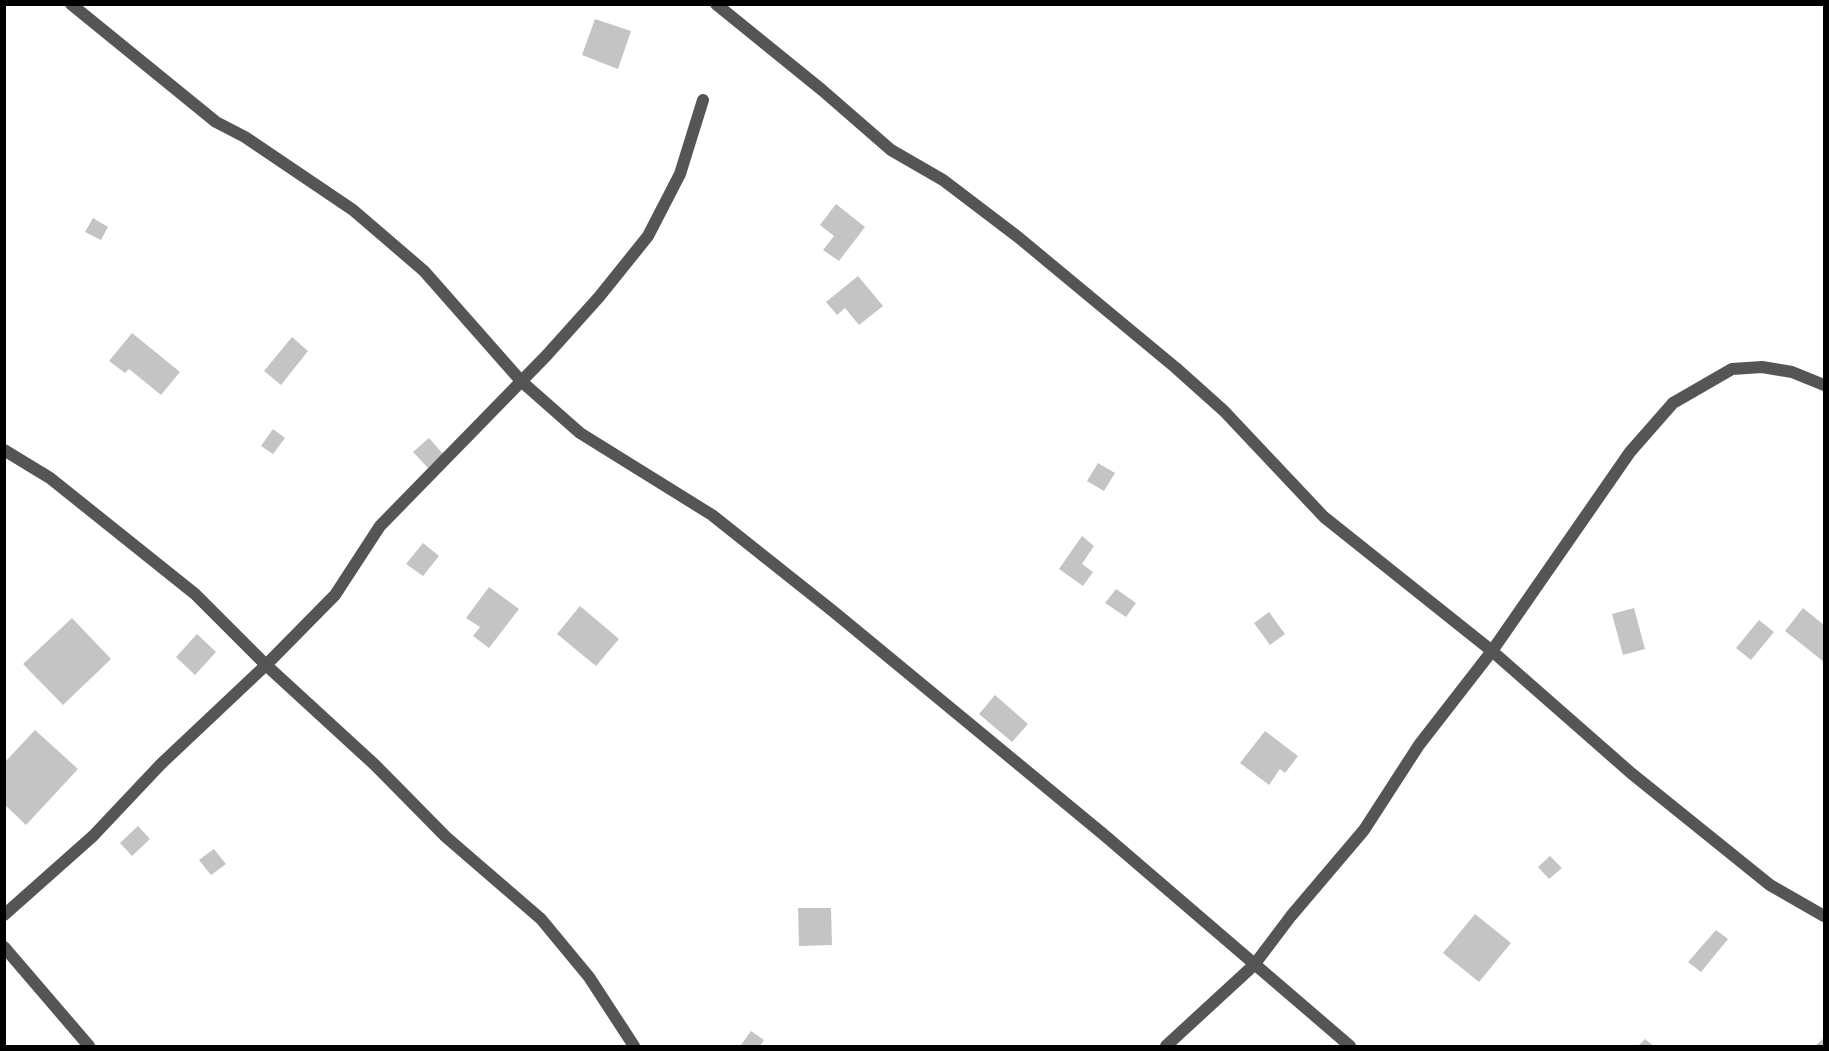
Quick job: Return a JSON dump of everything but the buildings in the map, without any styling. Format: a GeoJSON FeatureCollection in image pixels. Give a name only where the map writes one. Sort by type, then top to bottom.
{"type":"FeatureCollection","features":[{"type":"Feature","properties":{"kind":"street"},"geometry":{"type":"LineString","coordinates":[[71,4],[216,122],[245,137],[352,210],[424,271],[521,381],[580,433],[712,515],[834,612],[1103,834],[1350,1047]]}},
{"type":"Feature","properties":{"kind":"street"},"geometry":{"type":"LineString","coordinates":[[716,4],[822,90],[891,150],[943,180],[1018,237],[1224,411],[1324,517],[1492,651],[1631,773],[1770,885],[1824,915]]}},
{"type":"Feature","properties":{"kind":"street"},"geometry":{"type":"LineString","coordinates":[[4,915],[93,836],[161,764],[266,665],[335,595],[380,526],[428,480],[464,438],[599,297],[648,236],[680,174],[703,100]]}},
{"type":"Feature","properties":{"kind":"street"},"geometry":{"type":"LineString","coordinates":[[1166,1047],[1254,965],[1291,916],[1364,830],[1419,745],[1492,651],[1630,452],[1673,403],[1732,369],[1762,367],[1792,372],[1824,385]]}},
{"type":"Feature","properties":{"kind":"street"},"geometry":{"type":"LineString","coordinates":[[4,450],[50,478],[195,594],[266,665],[375,765],[446,837],[541,919],[589,978],[634,1047]]}},
{"type":"Feature","properties":{"kind":"street"},"geometry":{"type":"LineString","coordinates":[[4,947],[88,1047]]}}]}
